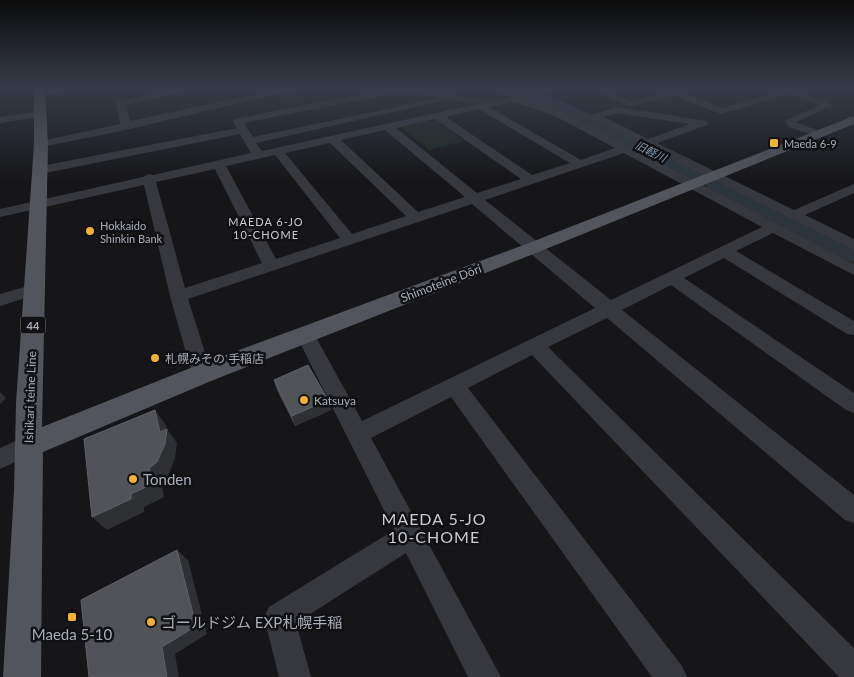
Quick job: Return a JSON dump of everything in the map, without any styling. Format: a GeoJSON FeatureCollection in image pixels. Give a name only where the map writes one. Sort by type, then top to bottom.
{"type":"FeatureCollection","features":[{"type":"Feature","properties":{"kind":"main road","name":"Ishikari teine Line"},"geometry":{"type":"LineString","coordinates":[[22,677],[29,500],[29,403],[39,204],[41,119]]}},
{"type":"Feature","properties":{"kind":"main road","name":"Shimoteine Dōri"},"geometry":{"type":"LineString","coordinates":[[29,445],[202,374],[535,247],[854,120]]}},
{"type":"Feature","properties":{"kind":"street"},"geometry":{"type":"LineString","coordinates":[[124,119],[126,126]]}},
{"type":"Feature","properties":{"kind":"street"},"geometry":{"type":"LineString","coordinates":[[41,144],[155,119]]}},
{"type":"Feature","properties":{"kind":"street"},"geometry":{"type":"LineString","coordinates":[[250,119],[238,121],[258,154]]}},
{"type":"Feature","properties":{"kind":"street"},"geometry":{"type":"LineString","coordinates":[[250,141],[352,119],[366,132]]}},
{"type":"Feature","properties":{"kind":"street"},"geometry":{"type":"LineString","coordinates":[[0,213],[149,178],[426,119]]}},
{"type":"Feature","properties":{"kind":"street"},"geometry":{"type":"LineString","coordinates":[[442,119],[532,180]]}},
{"type":"Feature","properties":{"kind":"street"},"geometry":{"type":"LineString","coordinates":[[503,119],[580,164]]}},
{"type":"Feature","properties":{"kind":"street"},"geometry":{"type":"LineString","coordinates":[[568,119],[854,270]]}},
{"type":"Feature","properties":{"kind":"street"},"geometry":{"type":"LineString","coordinates":[[598,119],[854,245]]}},
{"type":"Feature","properties":{"kind":"street"},"geometry":{"type":"LineString","coordinates":[[647,143],[703,123],[674,119]]}},
{"type":"Feature","properties":{"kind":"street"},"geometry":{"type":"LineString","coordinates":[[796,119],[790,121],[793,125],[818,134]]}},
{"type":"Feature","properties":{"kind":"street"},"geometry":{"type":"LineString","coordinates":[[388,127],[854,511]]}},
{"type":"Feature","properties":{"kind":"street"},"geometry":{"type":"LineString","coordinates":[[40,170],[243,130]]}},
{"type":"Feature","properties":{"kind":"street"},"geometry":{"type":"LineString","coordinates":[[333,139],[416,218]]}},
{"type":"Feature","properties":{"kind":"street"},"geometry":{"type":"LineString","coordinates":[[179,296],[625,149]]}},
{"type":"Feature","properties":{"kind":"street"},"geometry":{"type":"LineString","coordinates":[[277,150],[349,240]]}},
{"type":"Feature","properties":{"kind":"street"},"geometry":{"type":"LineString","coordinates":[[218,163],[271,266]]}},
{"type":"Feature","properties":{"kind":"street"},"geometry":{"type":"LineString","coordinates":[[149,178],[179,296],[202,374]]}},
{"type":"Feature","properties":{"kind":"street"},"geometry":{"type":"LineString","coordinates":[[794,215],[854,188]]}},
{"type":"Feature","properties":{"kind":"street"},"geometry":{"type":"LineString","coordinates":[[835,197],[854,205]]}},
{"type":"Feature","properties":{"kind":"street"},"geometry":{"type":"LineString","coordinates":[[357,434],[773,227]]}},
{"type":"Feature","properties":{"kind":"street"},"geometry":{"type":"LineString","coordinates":[[726,252],[854,329]]}},
{"type":"Feature","properties":{"kind":"street"},"geometry":{"type":"LineString","coordinates":[[672,278],[854,404]]}},
{"type":"Feature","properties":{"kind":"street"},"geometry":{"type":"LineString","coordinates":[[0,300],[34,289]]}},
{"type":"Feature","properties":{"kind":"street"},"geometry":{"type":"LineString","coordinates":[[305,335],[485,677]]}},
{"type":"Feature","properties":{"kind":"street"},"geometry":{"type":"LineString","coordinates":[[535,346],[854,670]]}},
{"type":"Feature","properties":{"kind":"street"},"geometry":{"type":"LineString","coordinates":[[455,386],[672,677]]}},
{"type":"Feature","properties":{"kind":"street"},"geometry":{"type":"LineString","coordinates":[[0,458],[29,445]]}},
{"type":"Feature","properties":{"kind":"street"},"geometry":{"type":"LineString","coordinates":[[296,677],[279,617],[410,535]]}},
{"type":"Feature","properties":{"kind":"shaded area"},"geometry":{"type":"Polygon","coordinates":[[[570,119],[592,119],[854,248],[854,268],[570,119]]]}},
{"type":"Feature","properties":{"kind":"shaded area"},"geometry":{"type":"Polygon","coordinates":[[[433,120],[465,141],[429,150],[402,128],[403,126],[433,120]]]}},
{"type":"Feature","properties":{"kind":"building","name":"Katsuya"},"geometry":{"type":"Polygon","coordinates":[[[308,365],[328,400],[292,416],[274,380],[308,365]]]}},
{"type":"Feature","properties":{"kind":"building","name":"Tonden"},"geometry":{"type":"Polygon","coordinates":[[[155,410],[160,432],[167,429],[165,444],[157,462],[149,468],[152,484],[131,494],[131,499],[92,517],[84,439],[155,410]]]}},
{"type":"Feature","properties":{"kind":"building","name":"ゴールドジム EXP札幌手稲"},"geometry":{"type":"Polygon","coordinates":[[[177,550],[196,626],[162,647],[167,677],[89,677],[81,600],[177,550]]]}},
{"type":"Feature","properties":{"kind":"waterway","name":"旧軽川"},"geometry":{"type":"LineString","coordinates":[[583,119],[697,174]]}},
{"type":"Feature","properties":{"kind":"waterway","name":"旧軽川"},"geometry":{"type":"LineString","coordinates":[[716,183],[854,254]]}},
{"type":"Feature","properties":{"kind":"place","name":"Maeda 6-9"},"geometry":{"type":"Point","coordinates":[774,143]}},
{"type":"Feature","properties":{"kind":"place","name":"Hokkaido Shinkin Bank"},"geometry":{"type":"Point","coordinates":[90,231]}},
{"type":"Feature","properties":{"kind":"place","name":"札幌みその 手稲店"},"geometry":{"type":"Point","coordinates":[155,358]}},
{"type":"Feature","properties":{"kind":"place","name":"Katsuya"},"geometry":{"type":"Point","coordinates":[304,400]}},
{"type":"Feature","properties":{"kind":"place","name":"Tonden"},"geometry":{"type":"Point","coordinates":[133,479]}},
{"type":"Feature","properties":{"kind":"place","name":"Maeda 5-10"},"geometry":{"type":"Point","coordinates":[72,617]}},
{"type":"Feature","properties":{"kind":"place","name":"ゴールドジム EXP札幌手稲"},"geometry":{"type":"Point","coordinates":[151,622]}},
{"type":"Feature","properties":{"kind":"district","name":"MAEDA 6-JO 10-CHOME"},"geometry":{"type":"Point","coordinates":[266,227]}},
{"type":"Feature","properties":{"kind":"district","name":"MAEDA 5-JO 10-CHOME"},"geometry":{"type":"Point","coordinates":[434,527]}}]}
